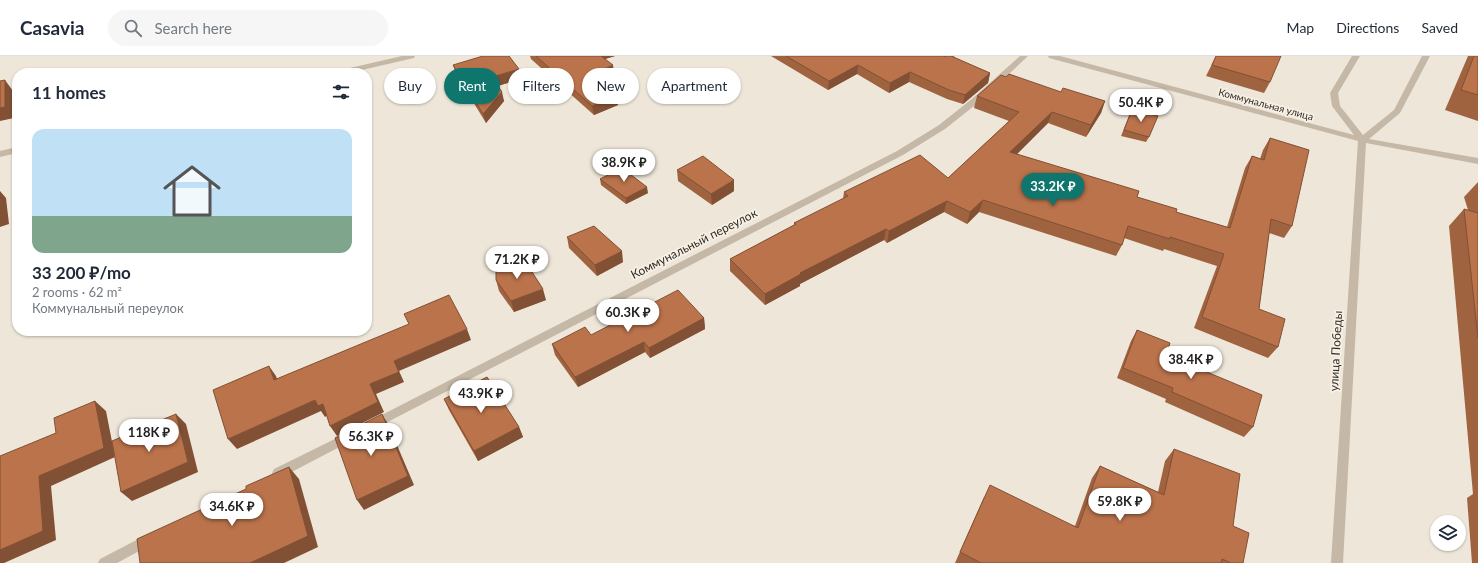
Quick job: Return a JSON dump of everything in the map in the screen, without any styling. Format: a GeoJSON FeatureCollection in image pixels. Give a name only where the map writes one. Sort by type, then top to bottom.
{"type":"FeatureCollection","features":[{"type":"Feature","properties":{"kind":"street"},"geometry":{"type":"LineString","coordinates":[[361,68],[411,56]]}},
{"type":"Feature","properties":{"kind":"street","name":"Коммунальный переулок"},"geometry":{"type":"LineString","coordinates":[[267,479],[900,153],[942,127],[976,100],[1024,56]]}},
{"type":"Feature","properties":{"kind":"street","name":"Коммунальная улица"},"geometry":{"type":"LineString","coordinates":[[1052,56],[1362,140],[1478,161]]}},
{"type":"Feature","properties":{"kind":"street"},"geometry":{"type":"LineString","coordinates":[[1356,56],[1334,93],[1336,106],[1362,140],[1397,111],[1426,56]]}},
{"type":"Feature","properties":{"kind":"street","name":"улица Победы"},"geometry":{"type":"LineString","coordinates":[[1337,563],[1362,140]]}},
{"type":"Feature","properties":{"kind":"street"},"geometry":{"type":"LineString","coordinates":[[0,154],[12,151]]}},
{"type":"Feature","properties":{"kind":"street"},"geometry":{"type":"LineString","coordinates":[[104,563],[161,534]]}},
{"type":"Feature","properties":{"kind":"building"},"geometry":{"type":"Polygon","coordinates":[[[483,56],[509,56],[518,68],[508,68],[508,72],[500,75],[500,68],[455,68],[453,65],[483,56]]]}},
{"type":"Feature","properties":{"kind":"building"},"geometry":{"type":"Polygon","coordinates":[[[536,56],[601,56],[613,65],[606,68],[582,68],[582,97],[574,90],[574,68],[549,68],[536,56]]]}},
{"type":"Feature","properties":{"kind":"building"},"geometry":{"type":"Polygon","coordinates":[[[786,56],[951,56],[990,73],[965,95],[949,90],[910,72],[890,83],[858,65],[829,81],[786,56]]]}},
{"type":"Feature","properties":{"kind":"building"},"geometry":{"type":"Polygon","coordinates":[[[1216,56],[1281,56],[1270,82],[1212,65],[1216,56]]]}},
{"type":"Feature","properties":{"kind":"building"},"geometry":{"type":"Polygon","coordinates":[[[1474,56],[1478,56],[1478,95],[1461,90],[1474,56]]]}},
{"type":"Feature","properties":{"kind":"building"},"geometry":{"type":"Polygon","coordinates":[[[1009,74],[1061,92],[1063,88],[1105,101],[1091,125],[1052,112],[1010,152],[1139,191],[1137,197],[1177,209],[1176,212],[1230,228],[1252,156],[1264,160],[1270,138],[1309,150],[1292,226],[1271,219],[1259,309],[1285,319],[1278,347],[1202,317],[1224,254],[1128,226],[1122,245],[983,200],[970,212],[947,201],[889,231],[886,229],[800,273],[801,274],[765,294],[730,259],[796,224],[794,223],[848,196],[844,192],[920,155],[948,178],[1019,112],[977,96],[1001,75],[1006,77],[1009,74]]]}},
{"type":"Feature","properties":{"kind":"building"},"geometry":{"type":"Polygon","coordinates":[[[5,80],[5,107],[0,108],[0,81],[5,80]]]}},
{"type":"Feature","properties":{"kind":"building"},"geometry":{"type":"Polygon","coordinates":[[[477,104],[492,104],[483,114],[477,104]]]}},
{"type":"Feature","properties":{"kind":"building"},"geometry":{"type":"Polygon","coordinates":[[[1132,109],[1158,116],[1149,137],[1124,130],[1132,109]]]}},
{"type":"Feature","properties":{"kind":"building"},"geometry":{"type":"Polygon","coordinates":[[[703,156],[734,180],[711,194],[677,170],[703,156]]]}},
{"type":"Feature","properties":{"kind":"building"},"geometry":{"type":"Polygon","coordinates":[[[622,168],[647,187],[626,198],[600,179],[622,168]]]}},
{"type":"Feature","properties":{"kind":"building"},"geometry":{"type":"Polygon","coordinates":[[[1464,209],[1478,213],[1478,338],[1464,209]]]}},
{"type":"Feature","properties":{"kind":"building"},"geometry":{"type":"Polygon","coordinates":[[[594,226],[622,251],[595,265],[567,237],[594,226]]]}},
{"type":"Feature","properties":{"kind":"building"},"geometry":{"type":"Polygon","coordinates":[[[523,258],[543,289],[511,301],[496,280],[496,269],[523,258]]]}},
{"type":"Feature","properties":{"kind":"building"},"geometry":{"type":"Polygon","coordinates":[[[678,290],[704,318],[649,348],[644,342],[575,377],[552,344],[585,327],[591,335],[678,290]]]}},
{"type":"Feature","properties":{"kind":"building"},"geometry":{"type":"Polygon","coordinates":[[[449,295],[467,329],[394,361],[399,372],[370,384],[378,402],[330,426],[323,404],[318,406],[315,400],[228,439],[213,390],[269,366],[274,380],[409,324],[404,314],[449,295]]]}},
{"type":"Feature","properties":{"kind":"building"},"geometry":{"type":"Polygon","coordinates":[[[1137,330],[1170,343],[1166,355],[1262,395],[1253,427],[1172,392],[1173,388],[1123,368],[1137,330]]]}},
{"type":"Feature","properties":{"kind":"building"},"geometry":{"type":"Polygon","coordinates":[[[487,377],[519,427],[474,451],[444,399],[487,377]]]}},
{"type":"Feature","properties":{"kind":"building"},"geometry":{"type":"Polygon","coordinates":[[[95,401],[104,448],[39,476],[43,531],[0,550],[0,456],[56,433],[54,418],[95,401]]]}},
{"type":"Feature","properties":{"kind":"building"},"geometry":{"type":"Polygon","coordinates":[[[176,414],[188,462],[121,492],[112,441],[176,414]]]}},
{"type":"Feature","properties":{"kind":"building"},"geometry":{"type":"Polygon","coordinates":[[[382,414],[408,476],[357,500],[335,438],[382,414]]]}},
{"type":"Feature","properties":{"kind":"building"},"geometry":{"type":"Polygon","coordinates":[[[1174,449],[1240,474],[1233,526],[1249,533],[1243,563],[1231,563],[1222,559],[1221,563],[981,563],[960,552],[990,485],[1078,528],[1100,466],[1164,495],[1174,449]]]}},
{"type":"Feature","properties":{"kind":"building"},"geometry":{"type":"Polygon","coordinates":[[[289,467],[308,536],[250,563],[140,563],[137,539],[246,489],[246,486],[289,467]]]}}]}
